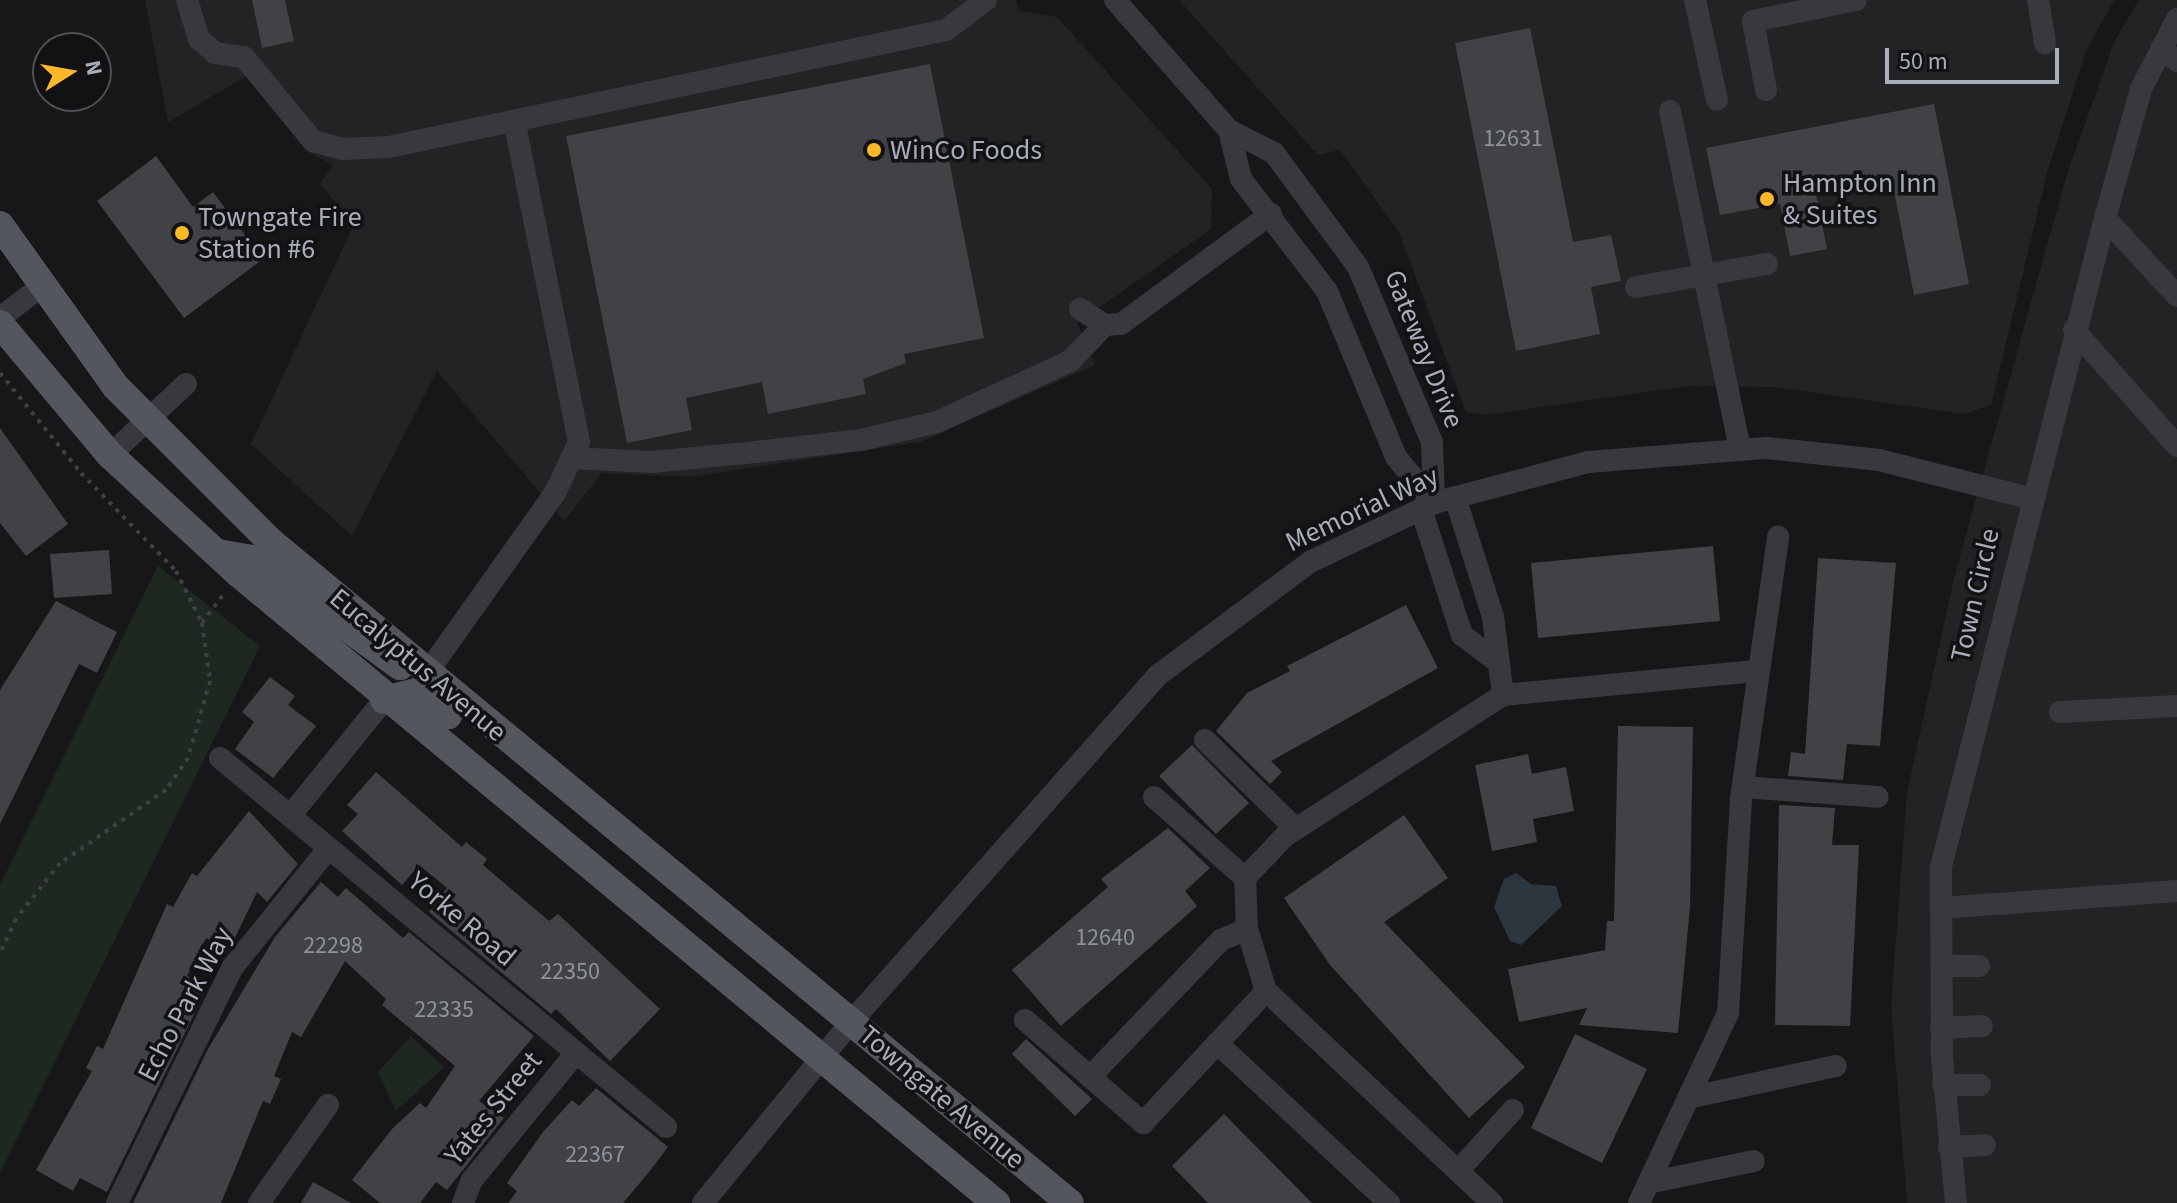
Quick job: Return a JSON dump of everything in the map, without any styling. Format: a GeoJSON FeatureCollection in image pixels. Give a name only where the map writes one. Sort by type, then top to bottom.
{"type":"FeatureCollection","features":[{"type":"Feature","properties":{"kind":"main road","name":"Eucalyptus Avenue"},"geometry":{"type":"LineString","coordinates":[[0,225],[39,288],[146,421],[270,541],[852,1021]]}},
{"type":"Feature","properties":{"kind":"main road","name":"Eucalyptus Avenue"},"geometry":{"type":"LineString","coordinates":[[0,324],[110,455],[238,573],[384,700],[821,1060]]}},
{"type":"Feature","properties":{"kind":"main road"},"geometry":{"type":"LineString","coordinates":[[217,553],[253,559],[387,663],[427,673]]}},
{"type":"Feature","properties":{"kind":"main road"},"geometry":{"type":"LineString","coordinates":[[384,700],[419,691],[500,757],[520,748]]}},
{"type":"Feature","properties":{"kind":"main road","name":"Towngate Avenue"},"geometry":{"type":"LineString","coordinates":[[852,1021],[1070,1203]]}},
{"type":"Feature","properties":{"kind":"main road","name":"Towngate Avenue"},"geometry":{"type":"LineString","coordinates":[[821,1060],[996,1203]]}},
{"type":"Feature","properties":{"kind":"street"},"geometry":{"type":"LineString","coordinates":[[187,0],[199,39],[215,53],[244,57],[313,141],[389,147],[946,30],[986,0]]}},
{"type":"Feature","properties":{"kind":"street","name":"Gateway Drive"},"geometry":{"type":"LineString","coordinates":[[1115,0],[1229,130],[1274,153],[1358,267],[1432,442],[1437,503]]}},
{"type":"Feature","properties":{"kind":"street"},"geometry":{"type":"LineString","coordinates":[[1695,0],[1717,100]]}},
{"type":"Feature","properties":{"kind":"street"},"geometry":{"type":"LineString","coordinates":[[1766,90],[1753,21],[1856,0]]}},
{"type":"Feature","properties":{"kind":"street"},"geometry":{"type":"LineString","coordinates":[[2038,0],[2045,43]]}},
{"type":"Feature","properties":{"kind":"street","name":"Town Circle"},"geometry":{"type":"LineString","coordinates":[[1956,1203],[1943,1085],[1941,867],[2029,498],[2105,218],[2141,89],[2169,55],[2177,19]]}},
{"type":"Feature","properties":{"kind":"street"},"geometry":{"type":"LineString","coordinates":[[1670,111],[1740,450]]}},
{"type":"Feature","properties":{"kind":"street"},"geometry":{"type":"LineString","coordinates":[[427,673],[579,442],[571,386],[514,121]]}},
{"type":"Feature","properties":{"kind":"street","name":"Gateway Drive"},"geometry":{"type":"LineString","coordinates":[[1229,130],[1241,179],[1271,214],[1327,291],[1396,457],[1437,503]]}},
{"type":"Feature","properties":{"kind":"street"},"geometry":{"type":"LineString","coordinates":[[1080,309],[1105,325],[1121,324],[1271,214]]}},
{"type":"Feature","properties":{"kind":"street"},"geometry":{"type":"LineString","coordinates":[[2105,218],[2177,296]]}},
{"type":"Feature","properties":{"kind":"street"},"geometry":{"type":"LineString","coordinates":[[1636,287],[1767,264]]}},
{"type":"Feature","properties":{"kind":"street"},"geometry":{"type":"LineString","coordinates":[[0,318],[39,288]]}},
{"type":"Feature","properties":{"kind":"street"},"geometry":{"type":"LineString","coordinates":[[571,458],[652,462],[907,429],[1070,361],[1105,325]]}},
{"type":"Feature","properties":{"kind":"street"},"geometry":{"type":"LineString","coordinates":[[2074,330],[2177,446]]}},
{"type":"Feature","properties":{"kind":"street"},"geometry":{"type":"LineString","coordinates":[[110,455],[186,384]]}},
{"type":"Feature","properties":{"kind":"street","name":"Memorial Way"},"geometry":{"type":"LineString","coordinates":[[852,1021],[1157,676],[1310,562],[1437,503],[1588,462],[1740,450],[1879,460],[2029,498]]}},
{"type":"Feature","properties":{"kind":"street"},"geometry":{"type":"LineString","coordinates":[[1437,503],[1462,635],[1493,658]]}},
{"type":"Feature","properties":{"kind":"street"},"geometry":{"type":"LineString","coordinates":[[1437,503],[1493,617],[1493,658],[1503,695]]}},
{"type":"Feature","properties":{"kind":"street"},"geometry":{"type":"LineString","coordinates":[[1644,1193],[1728,1013],[1743,787],[1778,537]]}},
{"type":"Feature","properties":{"kind":"street"},"geometry":{"type":"LineString","coordinates":[[1245,878],[1296,829],[1503,695],[1759,671]]}},
{"type":"Feature","properties":{"kind":"street"},"geometry":{"type":"LineString","coordinates":[[290,816],[384,700]]}},
{"type":"Feature","properties":{"kind":"street"},"geometry":{"type":"LineString","coordinates":[[2060,712],[2177,706]]}},
{"type":"Feature","properties":{"kind":"street"},"geometry":{"type":"LineString","coordinates":[[1205,740],[1296,829]]}},
{"type":"Feature","properties":{"kind":"street","name":"Yorke Road"},"geometry":{"type":"LineString","coordinates":[[220,758],[666,1127]]}},
{"type":"Feature","properties":{"kind":"street"},"geometry":{"type":"LineString","coordinates":[[1743,787],[1878,797]]}},
{"type":"Feature","properties":{"kind":"street"},"geometry":{"type":"LineString","coordinates":[[1154,797],[1245,878],[1247,929],[1266,991],[1492,1203]]}},
{"type":"Feature","properties":{"kind":"street","name":"Echo Park Way"},"geometry":{"type":"LineString","coordinates":[[117,1203],[232,968],[329,848]]}},
{"type":"Feature","properties":{"kind":"street"},"geometry":{"type":"LineString","coordinates":[[1941,908],[2177,891]]}},
{"type":"Feature","properties":{"kind":"street"},"geometry":{"type":"LineString","coordinates":[[1090,1077],[1221,940],[1247,929]]}},
{"type":"Feature","properties":{"kind":"street"},"geometry":{"type":"LineString","coordinates":[[1942,966],[1979,966]]}},
{"type":"Feature","properties":{"kind":"street"},"geometry":{"type":"LineString","coordinates":[[1025,1020],[1143,1123],[1266,991]]}},
{"type":"Feature","properties":{"kind":"street"},"geometry":{"type":"LineString","coordinates":[[703,1203],[852,1021]]}},
{"type":"Feature","properties":{"kind":"street"},"geometry":{"type":"LineString","coordinates":[[1941,1028],[1982,1026]]}},
{"type":"Feature","properties":{"kind":"street"},"geometry":{"type":"LineString","coordinates":[[1217,1043],[1389,1203]]}},
{"type":"Feature","properties":{"kind":"street","name":"Yates Street"},"geometry":{"type":"LineString","coordinates":[[463,1203],[472,1180],[576,1053]]}},
{"type":"Feature","properties":{"kind":"street"},"geometry":{"type":"LineString","coordinates":[[1688,1098],[1836,1066]]}},
{"type":"Feature","properties":{"kind":"street"},"geometry":{"type":"LineString","coordinates":[[1943,1085],[1980,1085]]}},
{"type":"Feature","properties":{"kind":"street"},"geometry":{"type":"LineString","coordinates":[[259,1203],[328,1105]]}},
{"type":"Feature","properties":{"kind":"street"},"geometry":{"type":"LineString","coordinates":[[1458,1171],[1513,1110]]}},
{"type":"Feature","properties":{"kind":"street"},"geometry":{"type":"LineString","coordinates":[[1949,1147],[1985,1145]]}},
{"type":"Feature","properties":{"kind":"street"},"geometry":{"type":"LineString","coordinates":[[1644,1193],[1754,1161]]}},
{"type":"Feature","properties":{"kind":"path"},"geometry":{"type":"LineString","coordinates":[[0,373],[81,473],[176,571],[202,623],[210,681],[188,758],[136,816],[60,863],[16,919],[0,953]]}},
{"type":"Feature","properties":{"kind":"path"},"geometry":{"type":"LineString","coordinates":[[202,623],[238,573]]}},
{"type":"Feature","properties":{"kind":"shaded area"},"geometry":{"type":"Polygon","coordinates":[[[145,0],[1016,0],[1019,11],[1057,17],[1212,189],[1211,229],[1077,323],[1095,365],[920,442],[690,477],[602,473],[564,521],[437,371],[352,536],[251,444],[354,224],[320,184],[333,165],[306,151],[249,75],[168,122],[145,0]]]}},
{"type":"Feature","properties":{"kind":"shaded area"},"geometry":{"type":"Polygon","coordinates":[[[1179,0],[2114,0],[2086,51],[2047,173],[1991,405],[1964,414],[1774,387],[1688,386],[1485,415],[1466,412],[1399,232],[1340,150],[1318,155],[1179,0]]]}},
{"type":"Feature","properties":{"kind":"shaded area"},"geometry":{"type":"Polygon","coordinates":[[[2139,0],[2177,0],[2177,1203],[1907,1203],[1891,1006],[1907,792],[1955,574],[2067,174],[2115,40],[2139,0]]]}},
{"type":"Feature","properties":{"kind":"shaded area"},"geometry":{"type":"Polygon","coordinates":[[[158,566],[260,646],[0,1173],[0,885],[158,566]]]}},
{"type":"Feature","properties":{"kind":"shaded area"},"geometry":{"type":"Polygon","coordinates":[[[1516,873],[1531,884],[1556,886],[1562,906],[1521,945],[1510,941],[1494,907],[1504,879],[1516,873]]]}},
{"type":"Feature","properties":{"kind":"shaded area"},"geometry":{"type":"Polygon","coordinates":[[[411,1036],[444,1067],[396,1111],[378,1072],[411,1036]]]}},
{"type":"Feature","properties":{"kind":"building"},"geometry":{"type":"Polygon","coordinates":[[[252,0],[285,0],[294,41],[262,48],[252,0]]]}},
{"type":"Feature","properties":{"kind":"building"},"geometry":{"type":"Polygon","coordinates":[[[1530,28],[1573,242],[1611,235],[1621,281],[1591,287],[1600,334],[1516,351],[1455,43],[1530,28]]]}},
{"type":"Feature","properties":{"kind":"building"},"geometry":{"type":"Polygon","coordinates":[[[930,64],[984,338],[904,354],[906,363],[863,379],[866,394],[768,414],[762,382],[686,398],[692,430],[627,443],[566,136],[930,64]]]}},
{"type":"Feature","properties":{"kind":"building","name":"Hampton Inn & Suites"},"geometry":{"type":"Polygon","coordinates":[[[1934,104],[1969,284],[1914,295],[1892,180],[1816,194],[1827,249],[1790,256],[1780,204],[1720,215],[1706,148],[1934,104]]]}},
{"type":"Feature","properties":{"kind":"building","name":"Towngate Fire Station #6"},"geometry":{"type":"Polygon","coordinates":[[[156,156],[193,207],[213,192],[263,259],[184,318],[97,201],[156,156]]]}},
{"type":"Feature","properties":{"kind":"building"},"geometry":{"type":"Polygon","coordinates":[[[0,428],[68,524],[26,556],[0,523],[0,428]]]}},
{"type":"Feature","properties":{"kind":"building"},"geometry":{"type":"Polygon","coordinates":[[[1713,546],[1720,621],[1538,638],[1531,563],[1713,546]]]}},
{"type":"Feature","properties":{"kind":"building"},"geometry":{"type":"Polygon","coordinates":[[[109,550],[112,594],[54,598],[50,554],[109,550]]]}},
{"type":"Feature","properties":{"kind":"building"},"geometry":{"type":"Polygon","coordinates":[[[1818,558],[1896,563],[1880,746],[1847,744],[1843,780],[1788,776],[1791,752],[1805,754],[1818,558]]]}},
{"type":"Feature","properties":{"kind":"building"},"geometry":{"type":"Polygon","coordinates":[[[56,601],[117,632],[97,673],[79,664],[0,824],[0,690],[56,601]]]}},
{"type":"Feature","properties":{"kind":"building"},"geometry":{"type":"Polygon","coordinates":[[[1406,605],[1438,668],[1271,761],[1282,772],[1270,784],[1216,731],[1247,693],[1290,671],[1287,666],[1406,605]]]}},
{"type":"Feature","properties":{"kind":"building"},"geometry":{"type":"Polygon","coordinates":[[[270,677],[295,696],[288,705],[316,726],[273,778],[235,749],[254,722],[242,712],[270,677]]]}},
{"type":"Feature","properties":{"kind":"building"},"geometry":{"type":"Polygon","coordinates":[[[1618,726],[1693,727],[1690,907],[1678,1033],[1579,1025],[1587,1008],[1519,1022],[1508,969],[1605,950],[1607,921],[1614,921],[1618,726]]]}},
{"type":"Feature","properties":{"kind":"building"},"geometry":{"type":"Polygon","coordinates":[[[1192,745],[1249,803],[1216,834],[1159,776],[1192,745]]]}},
{"type":"Feature","properties":{"kind":"building"},"geometry":{"type":"Polygon","coordinates":[[[1528,754],[1532,774],[1566,767],[1574,811],[1533,819],[1537,842],[1492,851],[1475,765],[1528,754]]]}},
{"type":"Feature","properties":{"kind":"building"},"geometry":{"type":"Polygon","coordinates":[[[376,772],[462,847],[466,842],[487,859],[483,865],[549,921],[558,914],[660,1009],[610,1061],[556,1009],[551,1014],[429,912],[447,888],[419,865],[402,885],[342,831],[358,814],[347,805],[376,772]]]}},
{"type":"Feature","properties":{"kind":"building"},"geometry":{"type":"Polygon","coordinates":[[[1779,805],[1835,808],[1832,845],[1859,845],[1850,1026],[1775,1025],[1779,805]]]}},
{"type":"Feature","properties":{"kind":"building"},"geometry":{"type":"Polygon","coordinates":[[[249,811],[298,864],[267,902],[257,892],[229,950],[206,938],[187,976],[208,986],[107,1192],[80,1178],[73,1191],[36,1170],[92,1071],[86,1068],[97,1046],[103,1049],[167,904],[173,907],[192,873],[197,876],[249,811]]]}},
{"type":"Feature","properties":{"kind":"building"},"geometry":{"type":"Polygon","coordinates":[[[1404,815],[1448,878],[1384,922],[1525,1067],[1469,1118],[1330,965],[1284,898],[1404,815]]]}},
{"type":"Feature","properties":{"kind":"building"},"geometry":{"type":"Polygon","coordinates":[[[1168,828],[1210,868],[1185,891],[1197,906],[1061,1026],[1012,970],[1108,887],[1101,879],[1168,828]]]}},
{"type":"Feature","properties":{"kind":"building"},"geometry":{"type":"Polygon","coordinates":[[[321,882],[338,897],[346,888],[403,938],[409,932],[534,1036],[479,1101],[504,1118],[447,1190],[436,1182],[420,1203],[380,1203],[352,1180],[392,1129],[420,1103],[426,1108],[455,1066],[382,1005],[386,999],[345,961],[301,1037],[292,1032],[274,1076],[281,1079],[270,1104],[263,1101],[221,1203],[133,1203],[208,1049],[275,937],[321,882]]]}},
{"type":"Feature","properties":{"kind":"building"},"geometry":{"type":"Polygon","coordinates":[[[1575,1034],[1647,1069],[1602,1163],[1531,1128],[1575,1034]]]}},
{"type":"Feature","properties":{"kind":"building"},"geometry":{"type":"Polygon","coordinates":[[[1026,1039],[1092,1099],[1075,1116],[1012,1054],[1026,1039]]]}},
{"type":"Feature","properties":{"kind":"building"},"geometry":{"type":"Polygon","coordinates":[[[596,1088],[668,1147],[649,1172],[623,1203],[508,1203],[517,1191],[507,1183],[543,1132],[572,1100],[579,1106],[596,1088]]]}},
{"type":"Feature","properties":{"kind":"building"},"geometry":{"type":"Polygon","coordinates":[[[1224,1114],[1312,1203],[1208,1203],[1172,1166],[1224,1114]]]}},
{"type":"Feature","properties":{"kind":"building"},"geometry":{"type":"Polygon","coordinates":[[[313,1182],[351,1203],[301,1203],[313,1182]]]}},
{"type":"Feature","properties":{"kind":"place","name":"WinCo Foods"},"geometry":{"type":"Point","coordinates":[874,150]}},
{"type":"Feature","properties":{"kind":"place","name":"Hampton Inn & Suites"},"geometry":{"type":"Point","coordinates":[1767,199]}},
{"type":"Feature","properties":{"kind":"place","name":"Towngate Fire Station #6"},"geometry":{"type":"Point","coordinates":[182,233]}}]}
